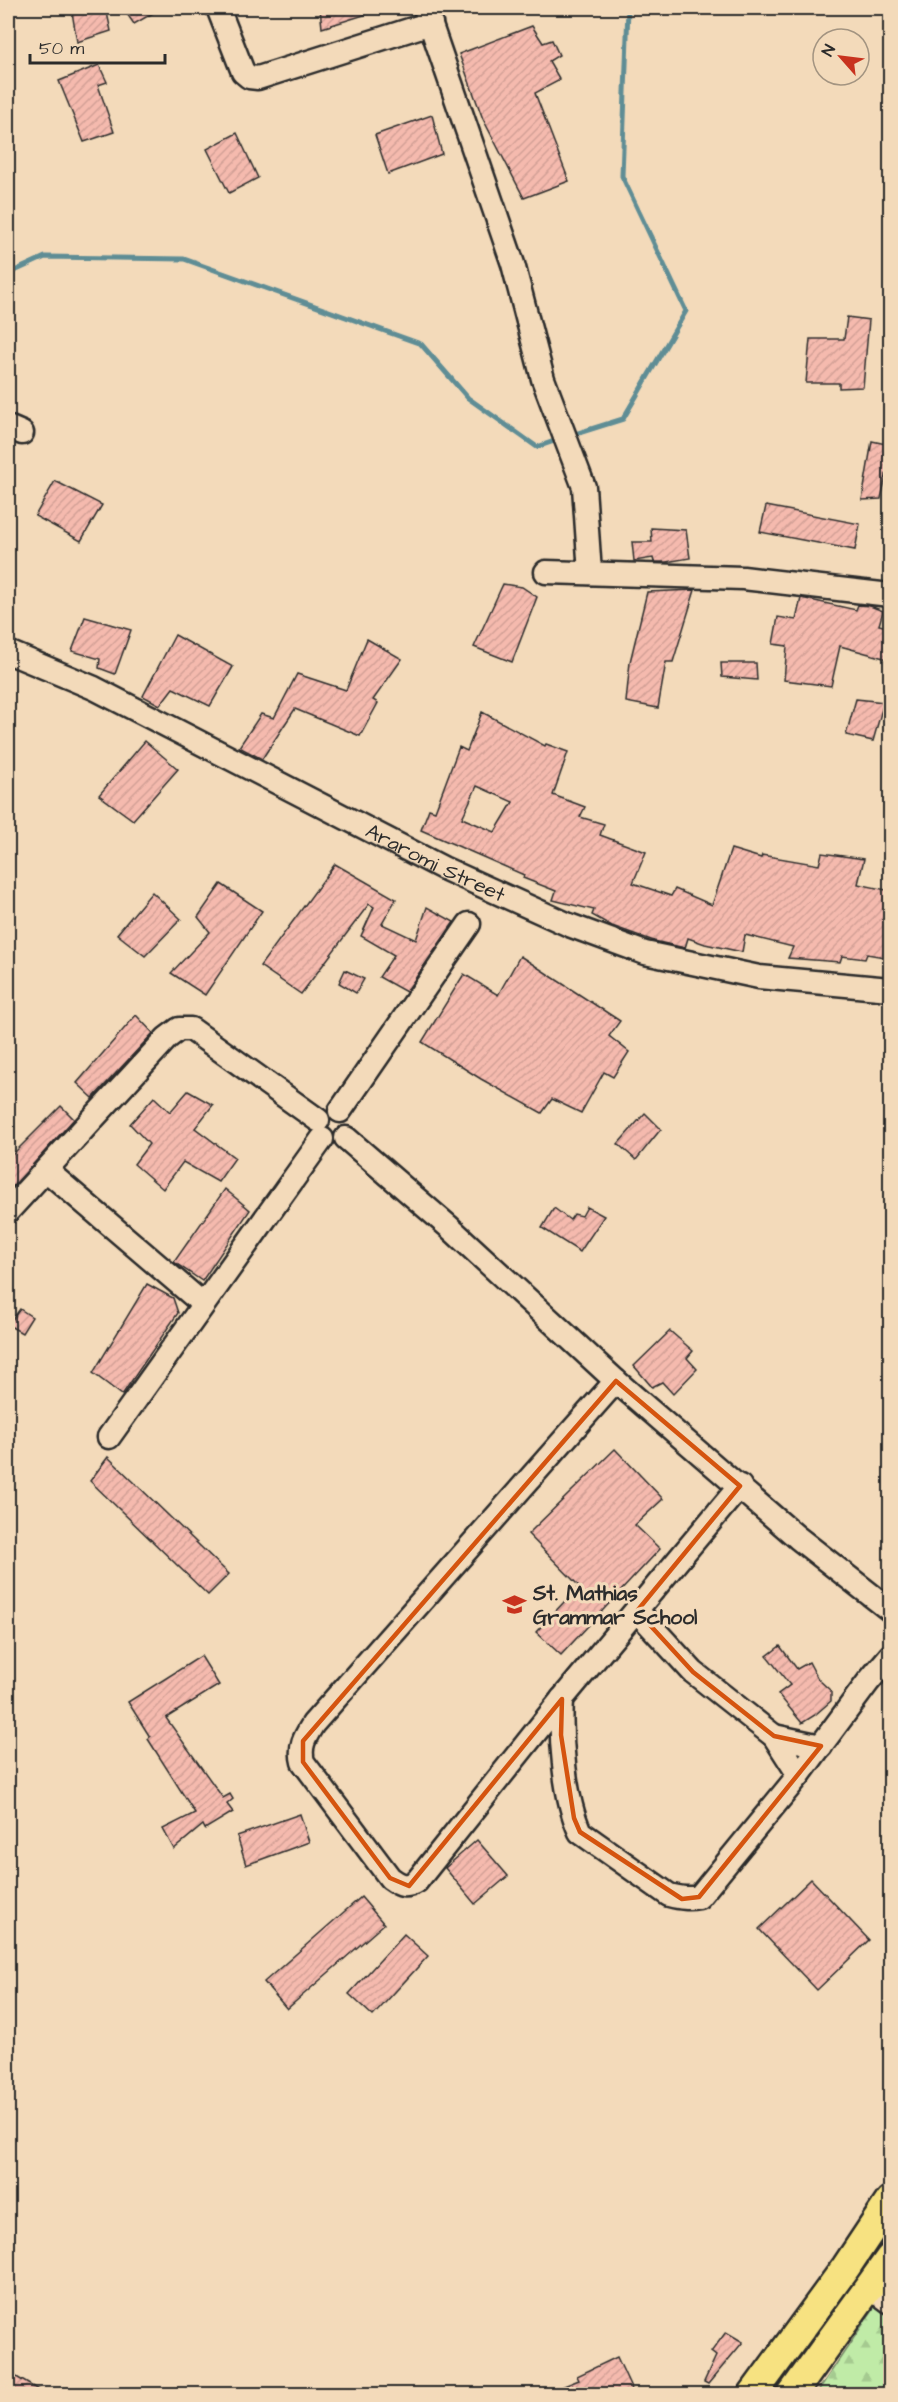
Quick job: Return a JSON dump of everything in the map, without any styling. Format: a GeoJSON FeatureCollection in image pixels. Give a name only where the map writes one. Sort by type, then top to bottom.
{"type":"FeatureCollection","features":[{"type":"Feature","properties":{"kind":"main road"},"geometry":{"type":"LineString","coordinates":[[753,2394],[891,2201]]}},
{"type":"Feature","properties":{"kind":"main road"},"geometry":{"type":"LineString","coordinates":[[792,2394],[881,2295],[891,2258]]}},
{"type":"Feature","properties":{"kind":"street"},"geometry":{"type":"LineString","coordinates":[[218,8],[243,72],[249,77],[258,78],[428,15],[513,264],[543,379],[584,487],[590,573]]}},
{"type":"Feature","properties":{"kind":"street"},"geometry":{"type":"LineString","coordinates":[[546,572],[743,578],[891,595]]}},
{"type":"Feature","properties":{"kind":"street","name":"Araromi Street"},"geometry":{"type":"LineString","coordinates":[[8,652],[94,688],[443,868],[569,925],[645,952],[759,976],[891,989]]}},
{"type":"Feature","properties":{"kind":"street"},"geometry":{"type":"LineString","coordinates":[[340,1111],[469,924]]}},
{"type":"Feature","properties":{"kind":"street"},"geometry":{"type":"LineString","coordinates":[[8,1211],[167,1038],[179,1029],[186,1027],[191,1029],[320,1130],[334,1144],[346,1138],[351,1126],[346,1114],[340,1111],[327,1111],[320,1130],[203,1304],[109,1437]]}},
{"type":"Feature","properties":{"kind":"street"},"geometry":{"type":"LineString","coordinates":[[346,1138],[448,1226],[616,1381],[798,1538],[891,1610]]}},
{"type":"Feature","properties":{"kind":"street"},"geometry":{"type":"LineString","coordinates":[[45,1170],[203,1304]]}},
{"type":"Feature","properties":{"kind":"street"},"geometry":{"type":"LineString","coordinates":[[616,1381],[313,1724],[303,1741],[300,1752],[303,1762],[390,1878],[400,1885],[409,1886],[417,1881],[562,1699],[740,1486]]}},
{"type":"Feature","properties":{"kind":"street"},"geometry":{"type":"LineString","coordinates":[[637,1611],[693,1672],[774,1736],[799,1775]]}},
{"type":"Feature","properties":{"kind":"street"},"geometry":{"type":"LineString","coordinates":[[562,1699],[561,1735],[574,1818],[580,1832],[669,1895],[682,1899],[699,1897],[799,1775],[868,1682],[891,1656]]}},
{"type":"Feature","properties":{"kind":"street"},"geometry":{"type":"LineString","coordinates":[[774,1736],[821,1746]]}},
{"type":"Feature","properties":{"kind":"highlighted area"},"geometry":{"type":"Polygon","coordinates":[[[616,1381],[740,1486],[637,1611],[693,1672],[774,1736],[821,1746],[699,1897],[682,1899],[580,1832],[574,1818],[561,1735],[562,1699],[409,1886],[390,1878],[303,1762],[303,1741],[616,1381]]]}},
{"type":"Feature","properties":{"kind":"green space"},"geometry":{"type":"Polygon","coordinates":[[[890,2284],[890,2394],[816,2394],[890,2284]]]}},
{"type":"Feature","properties":{"kind":"building"},"geometry":{"type":"Polygon","coordinates":[[[83,8],[106,8],[111,31],[77,42],[72,12],[83,8]]]}},
{"type":"Feature","properties":{"kind":"building"},"geometry":{"type":"Polygon","coordinates":[[[123,8],[162,8],[134,24],[123,8]]]}},
{"type":"Feature","properties":{"kind":"building"},"geometry":{"type":"Polygon","coordinates":[[[320,8],[376,8],[377,11],[322,28],[320,8]]]}},
{"type":"Feature","properties":{"kind":"building"},"geometry":{"type":"Polygon","coordinates":[[[532,26],[543,43],[552,40],[559,55],[549,61],[560,80],[535,93],[569,181],[524,198],[483,119],[459,54],[532,26]]]}},
{"type":"Feature","properties":{"kind":"building"},"geometry":{"type":"Polygon","coordinates":[[[99,65],[107,82],[98,85],[114,132],[84,142],[59,81],[99,65]]]}},
{"type":"Feature","properties":{"kind":"building"},"geometry":{"type":"Polygon","coordinates":[[[432,115],[442,154],[388,174],[375,135],[432,115]]]}},
{"type":"Feature","properties":{"kind":"building"},"geometry":{"type":"Polygon","coordinates":[[[237,133],[258,178],[229,193],[207,149],[237,133]]]}},
{"type":"Feature","properties":{"kind":"building"},"geometry":{"type":"Polygon","coordinates":[[[847,317],[869,320],[863,387],[839,388],[839,383],[806,383],[810,339],[844,339],[847,317]]]}},
{"type":"Feature","properties":{"kind":"building"},"geometry":{"type":"Polygon","coordinates":[[[872,441],[891,445],[891,452],[881,499],[862,500],[872,441]]]}},
{"type":"Feature","properties":{"kind":"building"},"geometry":{"type":"Polygon","coordinates":[[[55,481],[102,505],[81,541],[35,516],[55,481]]]}},
{"type":"Feature","properties":{"kind":"building"},"geometry":{"type":"Polygon","coordinates":[[[766,506],[860,524],[855,550],[760,532],[766,506]]]}},
{"type":"Feature","properties":{"kind":"building"},"geometry":{"type":"Polygon","coordinates":[[[651,528],[686,530],[690,558],[666,562],[654,562],[653,558],[634,561],[632,542],[652,542],[651,528]]]}},
{"type":"Feature","properties":{"kind":"building"},"geometry":{"type":"Polygon","coordinates":[[[503,584],[522,587],[537,597],[512,662],[474,647],[503,584]]]}},
{"type":"Feature","properties":{"kind":"building"},"geometry":{"type":"Polygon","coordinates":[[[695,590],[673,662],[666,662],[658,708],[626,702],[630,662],[647,592],[695,590]]]}},
{"type":"Feature","properties":{"kind":"building"},"geometry":{"type":"Polygon","coordinates":[[[801,598],[856,610],[858,605],[870,606],[883,611],[879,625],[891,628],[891,660],[840,646],[831,686],[784,680],[787,646],[773,644],[778,617],[796,620],[801,598]]]}},
{"type":"Feature","properties":{"kind":"building"},"geometry":{"type":"Polygon","coordinates":[[[85,617],[131,630],[115,674],[99,668],[100,659],[72,651],[85,617]]]}},
{"type":"Feature","properties":{"kind":"building"},"geometry":{"type":"Polygon","coordinates":[[[175,635],[233,667],[210,706],[173,688],[160,705],[143,696],[175,635]]]}},
{"type":"Feature","properties":{"kind":"building"},"geometry":{"type":"Polygon","coordinates":[[[367,639],[402,659],[373,700],[378,703],[360,736],[295,709],[262,759],[239,747],[261,714],[274,718],[297,674],[346,690],[367,639]]]}},
{"type":"Feature","properties":{"kind":"building"},"geometry":{"type":"Polygon","coordinates":[[[721,663],[756,663],[757,680],[722,677],[721,663]]]}},
{"type":"Feature","properties":{"kind":"building"},"geometry":{"type":"Polygon","coordinates":[[[856,699],[884,702],[873,741],[846,735],[856,699]]]}},
{"type":"Feature","properties":{"kind":"building"},"geometry":{"type":"Polygon","coordinates":[[[482,712],[545,746],[546,744],[568,752],[553,795],[585,807],[580,817],[604,824],[600,835],[646,852],[633,883],[671,896],[675,889],[712,905],[731,849],[761,858],[762,855],[819,865],[822,853],[864,859],[858,884],[891,891],[891,958],[867,954],[865,959],[842,956],[840,962],[788,958],[793,947],[745,935],[742,952],[688,938],[685,948],[654,941],[612,926],[592,915],[594,910],[553,900],[556,891],[421,830],[429,809],[435,811],[459,747],[467,751],[482,712]],[[477,786],[462,818],[495,832],[513,802],[477,786]]]}},
{"type":"Feature","properties":{"kind":"building"},"geometry":{"type":"Polygon","coordinates":[[[145,741],[178,769],[133,820],[99,795],[145,741]]]}},
{"type":"Feature","properties":{"kind":"building"},"geometry":{"type":"Polygon","coordinates":[[[335,864],[396,899],[382,924],[416,940],[427,907],[454,922],[406,992],[379,977],[394,955],[361,936],[374,907],[369,904],[301,994],[260,966],[335,864]]]}},
{"type":"Feature","properties":{"kind":"building"},"geometry":{"type":"Polygon","coordinates":[[[221,884],[262,911],[205,995],[171,973],[210,932],[198,917],[221,884]]]}},
{"type":"Feature","properties":{"kind":"building"},"geometry":{"type":"Polygon","coordinates":[[[152,892],[181,919],[145,956],[117,934],[152,892]]]}},
{"type":"Feature","properties":{"kind":"building"},"geometry":{"type":"Polygon","coordinates":[[[520,956],[620,1021],[609,1036],[629,1052],[613,1077],[604,1072],[581,1113],[552,1099],[542,1113],[481,1079],[422,1042],[464,974],[498,995],[520,956]]]}},
{"type":"Feature","properties":{"kind":"building"},"geometry":{"type":"Polygon","coordinates":[[[345,970],[364,979],[356,993],[339,983],[345,970]]]}},
{"type":"Feature","properties":{"kind":"building"},"geometry":{"type":"Polygon","coordinates":[[[136,1015],[153,1033],[93,1098],[77,1083],[136,1015]]]}},
{"type":"Feature","properties":{"kind":"building"},"geometry":{"type":"Polygon","coordinates":[[[188,1091],[213,1105],[195,1128],[235,1158],[218,1182],[183,1162],[163,1189],[134,1164],[149,1144],[130,1124],[154,1097],[170,1112],[188,1091]]]}},
{"type":"Feature","properties":{"kind":"building"},"geometry":{"type":"Polygon","coordinates":[[[61,1106],[74,1119],[8,1192],[8,1159],[61,1106]]]}},
{"type":"Feature","properties":{"kind":"building"},"geometry":{"type":"Polygon","coordinates":[[[645,1113],[661,1129],[636,1160],[618,1144],[645,1113]]]}},
{"type":"Feature","properties":{"kind":"building"},"geometry":{"type":"Polygon","coordinates":[[[225,1189],[250,1210],[202,1281],[174,1262],[225,1189]]]}},
{"type":"Feature","properties":{"kind":"building"},"geometry":{"type":"Polygon","coordinates":[[[587,1207],[604,1216],[580,1252],[542,1228],[554,1208],[570,1220],[574,1214],[582,1216],[587,1207]]]}},
{"type":"Feature","properties":{"kind":"building"},"geometry":{"type":"Polygon","coordinates":[[[147,1284],[173,1298],[178,1313],[122,1395],[93,1373],[147,1284]]]}},
{"type":"Feature","properties":{"kind":"building"},"geometry":{"type":"Polygon","coordinates":[[[20,1309],[32,1317],[22,1333],[8,1325],[20,1309]]]}},
{"type":"Feature","properties":{"kind":"building"},"geometry":{"type":"Polygon","coordinates":[[[670,1331],[693,1351],[687,1358],[697,1369],[673,1394],[662,1382],[652,1387],[634,1366],[670,1331]]]}},
{"type":"Feature","properties":{"kind":"building"},"geometry":{"type":"Polygon","coordinates":[[[615,1449],[663,1499],[635,1525],[660,1549],[561,1655],[536,1632],[579,1586],[528,1534],[615,1449]]]}},
{"type":"Feature","properties":{"kind":"building"},"geometry":{"type":"Polygon","coordinates":[[[108,1457],[229,1574],[208,1595],[90,1481],[108,1457]]]}},
{"type":"Feature","properties":{"kind":"building"},"geometry":{"type":"Polygon","coordinates":[[[780,1646],[797,1669],[809,1662],[818,1679],[831,1691],[831,1701],[802,1723],[778,1694],[790,1685],[767,1656],[780,1646]]]}},
{"type":"Feature","properties":{"kind":"building"},"geometry":{"type":"Polygon","coordinates":[[[201,1656],[219,1685],[166,1718],[223,1798],[230,1794],[233,1799],[227,1804],[233,1812],[205,1829],[203,1825],[174,1849],[163,1829],[195,1813],[148,1739],[150,1737],[128,1702],[201,1656]]]}},
{"type":"Feature","properties":{"kind":"building"},"geometry":{"type":"Polygon","coordinates":[[[300,1814],[309,1842],[246,1865],[237,1836],[300,1814]]]}},
{"type":"Feature","properties":{"kind":"building"},"geometry":{"type":"Polygon","coordinates":[[[477,1840],[508,1876],[475,1904],[445,1868],[477,1840]]]}},
{"type":"Feature","properties":{"kind":"building"},"geometry":{"type":"Polygon","coordinates":[[[811,1879],[869,1940],[817,1990],[759,1929],[811,1879]]]}},
{"type":"Feature","properties":{"kind":"building"},"geometry":{"type":"Polygon","coordinates":[[[361,1897],[384,1924],[287,2009],[264,1982],[361,1897]]]}},
{"type":"Feature","properties":{"kind":"building"},"geometry":{"type":"Polygon","coordinates":[[[404,1934],[428,1956],[373,2016],[349,1994],[404,1934]]]}},
{"type":"Feature","properties":{"kind":"building"},"geometry":{"type":"Polygon","coordinates":[[[726,2332],[743,2342],[708,2384],[704,2382],[716,2356],[711,2352],[726,2332]]]}},
{"type":"Feature","properties":{"kind":"building"},"geometry":{"type":"Polygon","coordinates":[[[617,2357],[634,2394],[544,2394],[579,2380],[577,2376],[617,2357]]]}},
{"type":"Feature","properties":{"kind":"building"},"geometry":{"type":"Polygon","coordinates":[[[8,2372],[45,2394],[8,2394],[8,2372]]]}},
{"type":"Feature","properties":{"kind":"waterway"},"geometry":{"type":"LineString","coordinates":[[569,436],[623,419],[686,311],[622,176],[628,8]]}},
{"type":"Feature","properties":{"kind":"waterway"},"geometry":{"type":"LineString","coordinates":[[8,274],[45,257],[184,259],[421,344],[468,398],[537,447],[560,439]]}},
{"type":"Feature","properties":{"kind":"place","name":"St. Mathias Grammar School"},"geometry":{"type":"Point","coordinates":[515,1605]}}]}
